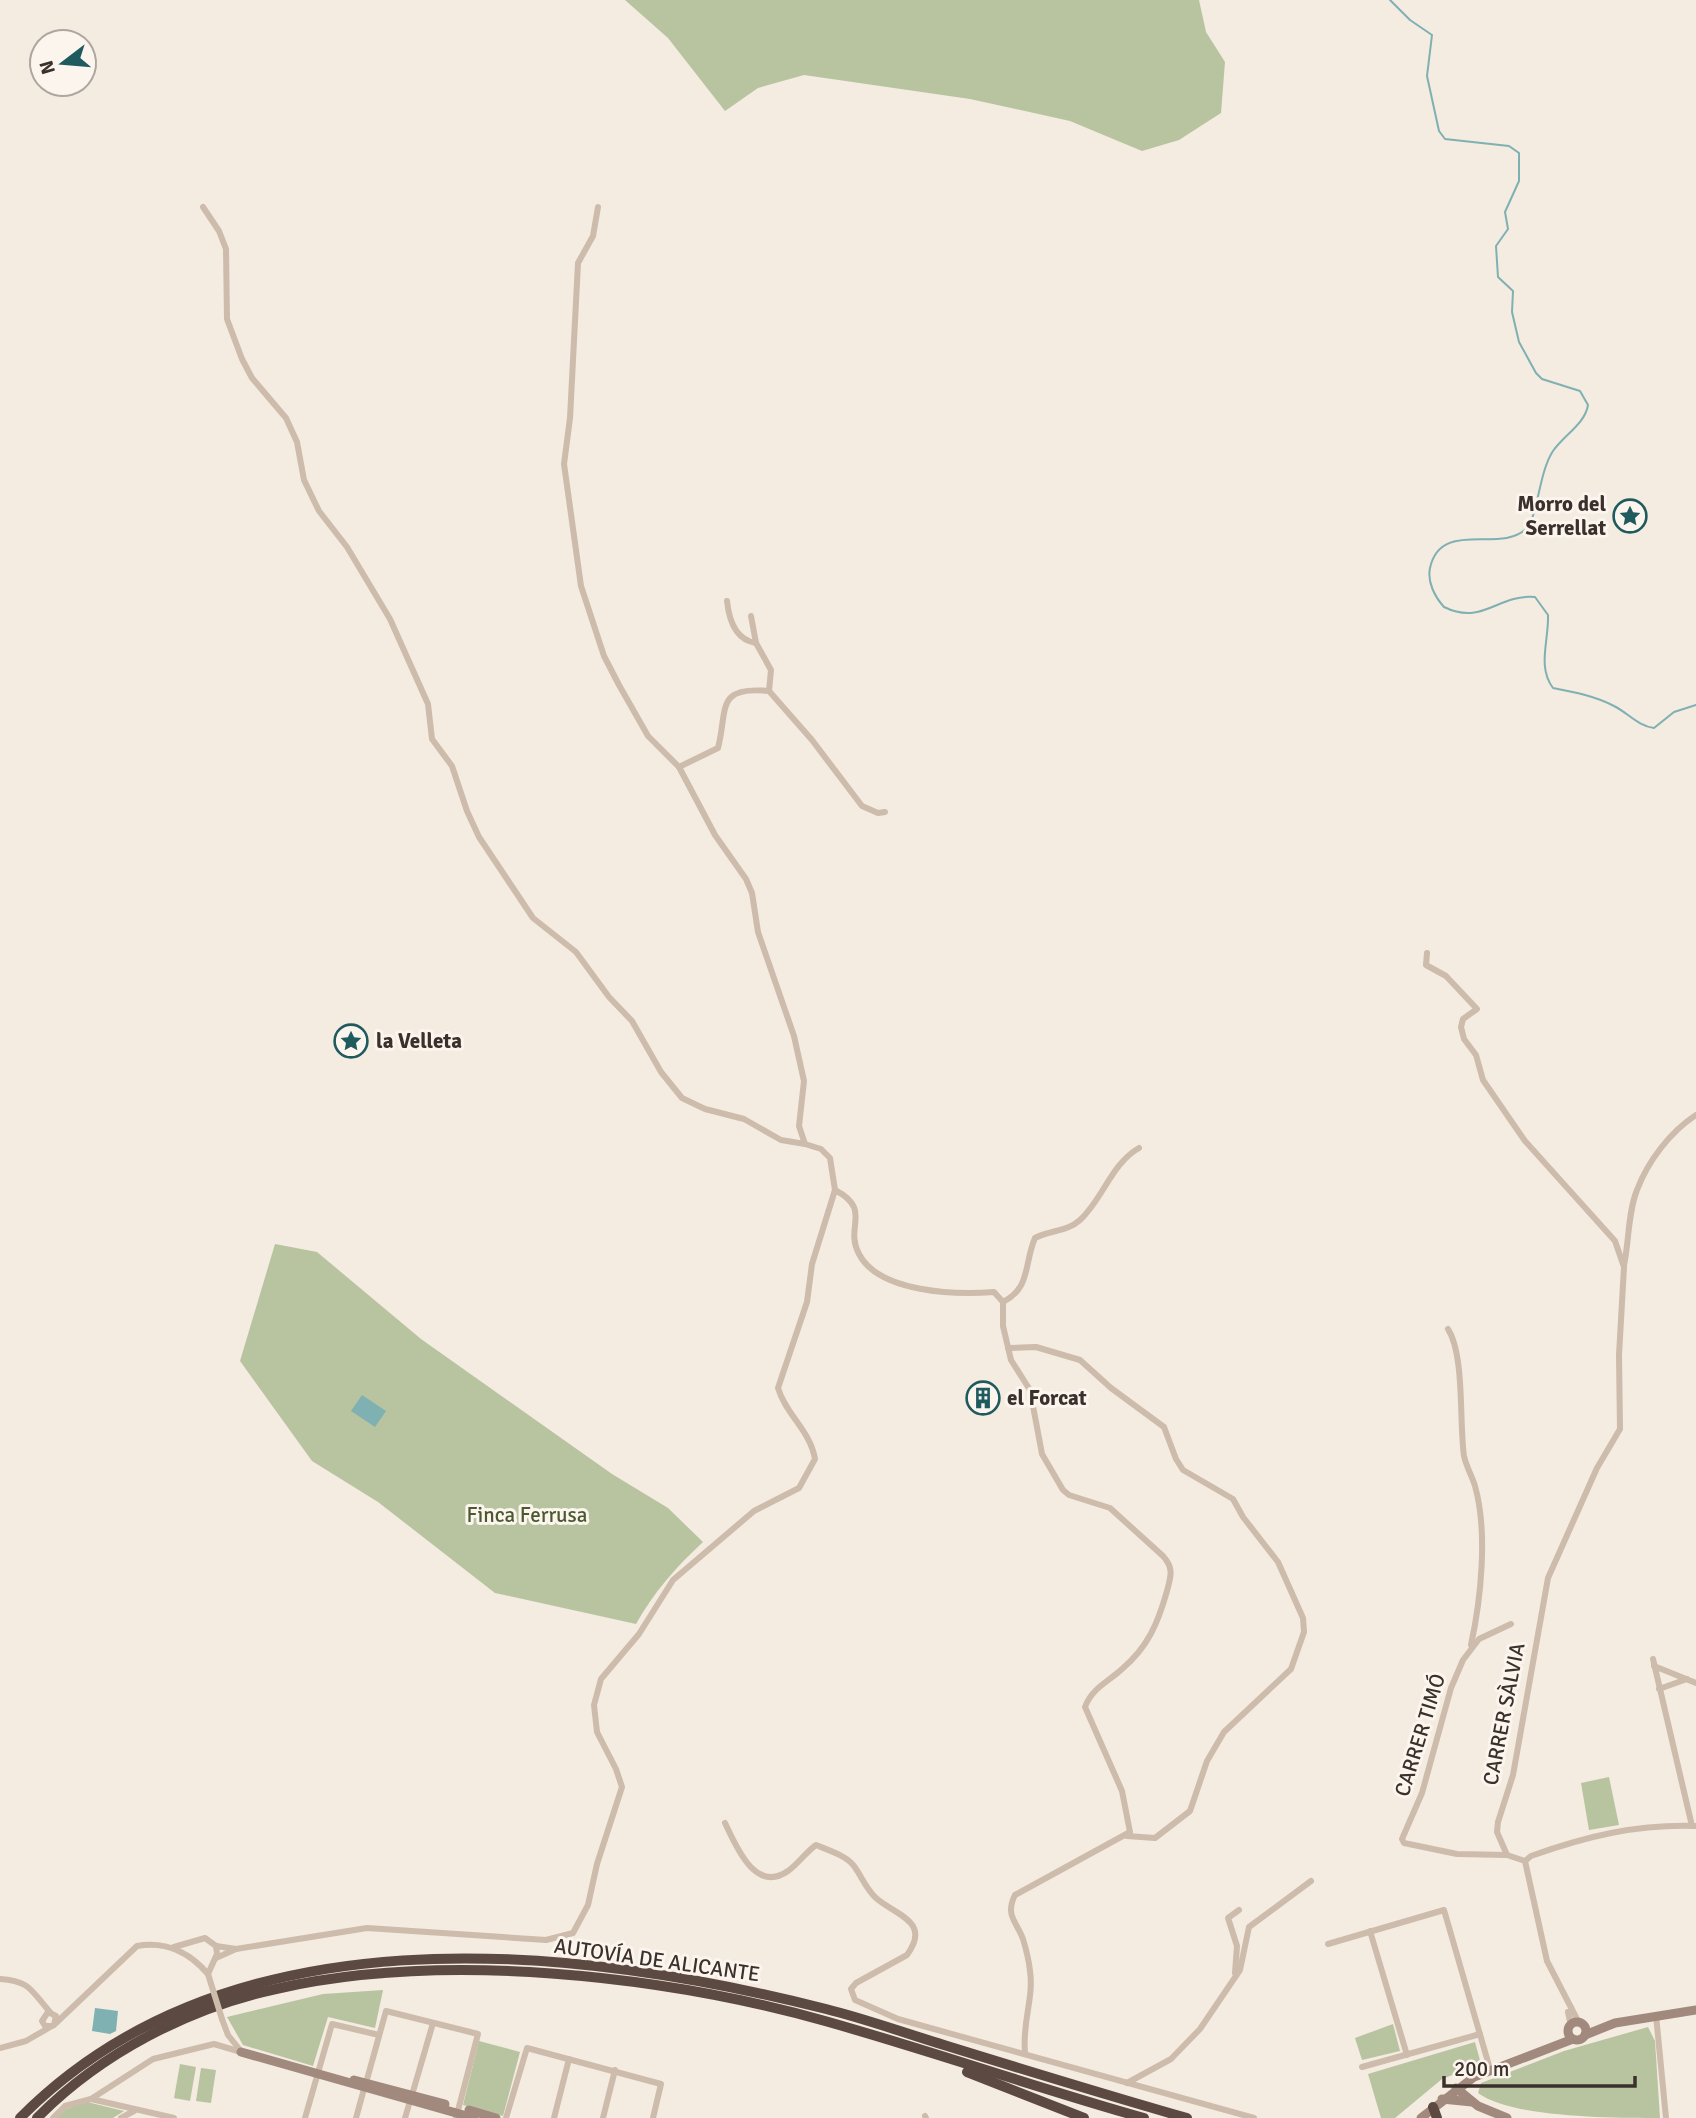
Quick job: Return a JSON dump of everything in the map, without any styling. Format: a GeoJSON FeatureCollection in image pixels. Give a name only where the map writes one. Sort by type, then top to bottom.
{"type":"FeatureCollection","features":[{"type":"Feature","properties":{"kind":"highway","name":"AUTOVÍA DE ALICANTE"},"geometry":{"type":"LineString","coordinates":[[20,2118],[76,2067],[120,2038],[185,2006],[225,1992],[331,1968],[428,1960],[502,1960],[600,1967],[714,1983],[829,2010],[1187,2118]]}},
{"type":"Feature","properties":{"kind":"highway","name":"AUTOVÍA DE ALICANTE"},"geometry":{"type":"LineString","coordinates":[[44,2116],[83,2078],[125,2049],[201,2011],[276,1989],[380,1975],[504,1972],[612,1980],[738,2001],[824,2021],[1144,2118]]}},
{"type":"Feature","properties":{"kind":"highway"},"geometry":{"type":"LineString","coordinates":[[923,2051],[936,2061],[1084,2118]]}},
{"type":"Feature","properties":{"kind":"street"},"geometry":{"type":"LineString","coordinates":[[200,1966],[236,1950],[367,1928],[545,1940],[573,1933],[588,1905],[597,1864],[622,1787],[597,1731],[594,1705],[601,1679],[639,1634],[673,1580],[754,1511],[799,1488],[815,1459],[812,1441],[782,1401],[778,1388],[807,1302],[812,1264],[835,1190],[830,1158],[821,1149],[781,1140],[744,1118],[705,1110],[682,1098],[661,1072],[632,1021],[609,997],[576,952],[533,918],[485,845],[467,811],[452,766],[432,739],[428,705],[421,685],[390,620],[346,547],[319,512],[304,480],[297,442],[286,418],[252,378],[242,359],[227,318],[226,249],[219,231],[202,207]]}},
{"type":"Feature","properties":{"kind":"street"},"geometry":{"type":"LineString","coordinates":[[598,207],[593,236],[578,263],[565,478],[581,586],[604,656],[649,736],[679,767],[715,835],[746,879],[752,893],[758,932],[794,1036],[804,1081],[799,1126],[805,1144]]}},
{"type":"Feature","properties":{"kind":"street"},"geometry":{"type":"LineString","coordinates":[[727,601],[731,621],[738,632],[743,639],[756,643]]}},
{"type":"Feature","properties":{"kind":"street"},"geometry":{"type":"LineString","coordinates":[[751,616],[756,643],[771,670],[769,691]]}},
{"type":"Feature","properties":{"kind":"street"},"geometry":{"type":"LineString","coordinates":[[679,767],[718,748],[723,713],[732,697],[747,688],[769,691],[812,740],[862,806],[878,813],[885,812]]}},
{"type":"Feature","properties":{"kind":"street"},"geometry":{"type":"LineString","coordinates":[[1427,953],[1426,965],[1446,976],[1477,1009],[1464,1019],[1461,1027],[1464,1039],[1476,1055],[1483,1080],[1544,1164],[1615,1241],[1624,1267]]}},
{"type":"Feature","properties":{"kind":"street","name":"CARRER SÀLVIA"},"geometry":{"type":"LineString","coordinates":[[1507,1855],[1497,1832],[1498,1822],[1513,1775],[1548,1578],[1597,1468],[1620,1429],[1619,1355],[1624,1267],[1636,1191],[1664,1143],[1677,1128],[1696,1115]]}},
{"type":"Feature","properties":{"kind":"street"},"geometry":{"type":"LineString","coordinates":[[1003,1302],[1013,1297],[1025,1280],[1035,1238],[1072,1226],[1082,1218],[1119,1167],[1139,1149]]}},
{"type":"Feature","properties":{"kind":"street"},"geometry":{"type":"LineString","coordinates":[[835,1190],[850,1198],[856,1207],[855,1236],[859,1255],[877,1273],[899,1283],[940,1292],[994,1292],[1003,1302],[1011,1360],[1030,1390],[1042,1454],[1063,1490],[1069,1495],[1110,1508],[1170,1563],[1172,1574],[1160,1621],[1151,1638],[1122,1670],[1101,1685],[1085,1707],[1122,1791],[1131,1822],[1127,1836]]}},
{"type":"Feature","properties":{"kind":"street","name":"CARRER TIMÓ"},"geometry":{"type":"LineString","coordinates":[[1448,1329],[1454,1348],[1464,1458],[1476,1487],[1481,1544],[1481,1589],[1471,1645],[1451,1688],[1422,1793],[1402,1839],[1404,1843],[1457,1854],[1507,1855]]}},
{"type":"Feature","properties":{"kind":"street"},"geometry":{"type":"LineString","coordinates":[[1008,1348],[1036,1347],[1080,1360],[1111,1388],[1164,1427],[1176,1460],[1183,1470],[1234,1499],[1243,1517],[1278,1562],[1303,1618],[1304,1632],[1296,1662],[1271,1690],[1224,1732],[1207,1761],[1190,1811],[1155,1838],[1127,1836],[1075,1860],[1015,1895],[1010,1914],[1023,1939],[1030,1970],[1031,1989],[1023,2028],[1025,2052]]}},
{"type":"Feature","properties":{"kind":"street"},"geometry":{"type":"LineString","coordinates":[[1471,1645],[1511,1624]]}},
{"type":"Feature","properties":{"kind":"street"},"geometry":{"type":"LineString","coordinates":[[1525,1861],[1531,1856],[1607,1831],[1637,1827],[1694,1826],[1654,1662],[1666,1671],[1696,1683]]}},
{"type":"Feature","properties":{"kind":"street"},"geometry":{"type":"LineString","coordinates":[[1662,1688],[1666,1671]]}},
{"type":"Feature","properties":{"kind":"street"},"geometry":{"type":"LineString","coordinates":[[1662,1688],[1688,1679]]}},
{"type":"Feature","properties":{"kind":"street"},"geometry":{"type":"LineString","coordinates":[[725,1822],[748,1866],[757,1873],[775,1878],[789,1871],[816,1845],[853,1864],[875,1898],[909,1919],[914,1932],[912,1948],[907,1955],[856,1983],[851,1989],[855,2000],[898,2019],[1025,2052],[1254,2118]]}},
{"type":"Feature","properties":{"kind":"street"},"geometry":{"type":"LineString","coordinates":[[1507,1855],[1525,1861]]}},
{"type":"Feature","properties":{"kind":"street"},"geometry":{"type":"LineString","coordinates":[[1525,1861],[1540,1939],[1575,2028],[1585,2035],[1615,2024]]}},
{"type":"Feature","properties":{"kind":"street"},"geometry":{"type":"LineString","coordinates":[[1128,2083],[1180,2051],[1207,2019],[1240,1969],[1249,1927],[1311,1881]]}},
{"type":"Feature","properties":{"kind":"street"},"geometry":{"type":"LineString","coordinates":[[1235,1975],[1237,1946],[1228,1918],[1239,1910]]}},
{"type":"Feature","properties":{"kind":"street"},"geometry":{"type":"LineString","coordinates":[[1328,1944],[1444,1910],[1490,2069]]}},
{"type":"Feature","properties":{"kind":"street"},"geometry":{"type":"LineString","coordinates":[[1370,1931],[1407,2055]]}},
{"type":"Feature","properties":{"kind":"street"},"geometry":{"type":"LineString","coordinates":[[0,2048],[26,2041],[35,2033],[54,2024],[137,1946],[173,1947],[205,1938],[216,1946],[236,1950]]}},
{"type":"Feature","properties":{"kind":"street"},"geometry":{"type":"LineString","coordinates":[[189,1956],[192,1942]]}},
{"type":"Feature","properties":{"kind":"street"},"geometry":{"type":"LineString","coordinates":[[208,1974],[216,1946]]}},
{"type":"Feature","properties":{"kind":"street"},"geometry":{"type":"LineString","coordinates":[[173,1947],[189,1956],[208,1974],[228,2035],[241,2052]]}},
{"type":"Feature","properties":{"kind":"street"},"geometry":{"type":"LineString","coordinates":[[0,1979],[21,1980],[52,2013],[54,2024]]}},
{"type":"Feature","properties":{"kind":"street"},"geometry":{"type":"LineString","coordinates":[[36,1997],[45,2025],[54,2024]]}},
{"type":"Feature","properties":{"kind":"street"},"geometry":{"type":"LineString","coordinates":[[1423,2118],[1435,2112],[1443,2099],[1474,2077],[1543,2049],[1575,2028],[1696,2010]]}},
{"type":"Feature","properties":{"kind":"street"},"geometry":{"type":"LineString","coordinates":[[35,2033],[42,2018],[52,2013],[68,2011]]}},
{"type":"Feature","properties":{"kind":"street"},"geometry":{"type":"LineString","coordinates":[[356,2118],[386,2011],[478,2034],[457,2113]]}},
{"type":"Feature","properties":{"kind":"street"},"geometry":{"type":"LineString","coordinates":[[1656,2015],[1667,2118]]}},
{"type":"Feature","properties":{"kind":"street"},"geometry":{"type":"LineString","coordinates":[[405,2118],[433,2023]]}},
{"type":"Feature","properties":{"kind":"street"},"geometry":{"type":"LineString","coordinates":[[305,2118],[321,2074],[332,2024],[379,2035]]}},
{"type":"Feature","properties":{"kind":"street"},"geometry":{"type":"LineString","coordinates":[[1362,2067],[1480,2034]]}},
{"type":"Feature","properties":{"kind":"street"},"geometry":{"type":"LineString","coordinates":[[44,2116],[65,2106],[91,2099],[153,2059],[214,2044],[474,2118]]}},
{"type":"Feature","properties":{"kind":"street"},"geometry":{"type":"LineString","coordinates":[[506,2118],[527,2048],[661,2084],[653,2118]]}},
{"type":"Feature","properties":{"kind":"street"},"geometry":{"type":"LineString","coordinates":[[554,2118],[569,2059]]}},
{"type":"Feature","properties":{"kind":"street"},"geometry":{"type":"LineString","coordinates":[[603,2118],[615,2070]]}},
{"type":"Feature","properties":{"kind":"street"},"geometry":{"type":"LineString","coordinates":[[1474,2077],[1470,2090],[1474,2102]]}},
{"type":"Feature","properties":{"kind":"street"},"geometry":{"type":"LineString","coordinates":[[1456,2088],[1474,2102],[1507,2118]]}},
{"type":"Feature","properties":{"kind":"street"},"geometry":{"type":"LineString","coordinates":[[91,2099],[134,2111],[174,2118]]}},
{"type":"Feature","properties":{"kind":"street"},"geometry":{"type":"LineString","coordinates":[[1443,2099],[1474,2102]]}},
{"type":"Feature","properties":{"kind":"street"},"geometry":{"type":"LineString","coordinates":[[121,2118],[134,2111]]}},
{"type":"Feature","properties":{"kind":"street"},"geometry":{"type":"LineString","coordinates":[[457,2113],[496,2118]]}},
{"type":"Feature","properties":{"kind":"green space"},"geometry":{"type":"Polygon","coordinates":[[[625,0],[1199,0],[1206,32],[1225,62],[1221,113],[1179,140],[1142,151],[1070,121],[970,99],[804,75],[758,88],[725,111],[668,38],[625,0]]]}},
{"type":"Feature","properties":{"kind":"green space","name":"Finca Ferrusa"},"geometry":{"type":"Polygon","coordinates":[[[275,1244],[317,1252],[421,1339],[612,1474],[668,1508],[703,1542],[666,1580],[636,1624],[495,1593],[378,1502],[312,1461],[240,1361],[275,1244]]]}},
{"type":"Feature","properties":{"kind":"green space"},"geometry":{"type":"Polygon","coordinates":[[[1609,1777],[1619,1825],[1589,1830],[1581,1783],[1609,1777]]]}},
{"type":"Feature","properties":{"kind":"green space"},"geometry":{"type":"Polygon","coordinates":[[[383,1990],[375,2028],[328,2017],[313,2066],[243,2045],[227,2017],[323,1994],[383,1990]]]}},
{"type":"Feature","properties":{"kind":"green space"},"geometry":{"type":"Polygon","coordinates":[[[1393,2024],[1400,2051],[1362,2060],[1355,2038],[1393,2024]]]}},
{"type":"Feature","properties":{"kind":"green space"},"geometry":{"type":"Polygon","coordinates":[[[1648,2027],[1655,2041],[1660,2118],[1590,2117],[1538,2112],[1494,2101],[1478,2093],[1481,2083],[1564,2051],[1648,2027]]]}},
{"type":"Feature","properties":{"kind":"green space"},"geometry":{"type":"Polygon","coordinates":[[[479,2041],[520,2052],[503,2116],[463,2105],[479,2041]]]}},
{"type":"Feature","properties":{"kind":"green space"},"geometry":{"type":"Polygon","coordinates":[[[1475,2042],[1481,2064],[1442,2079],[1395,2118],[1381,2118],[1368,2074],[1475,2042]]]}},
{"type":"Feature","properties":{"kind":"green space"},"geometry":{"type":"Polygon","coordinates":[[[180,2064],[196,2067],[190,2101],[174,2098],[180,2064]]]}},
{"type":"Feature","properties":{"kind":"green space"},"geometry":{"type":"Polygon","coordinates":[[[201,2068],[216,2070],[211,2103],[196,2101],[201,2068]]]}},
{"type":"Feature","properties":{"kind":"green space"},"geometry":{"type":"Polygon","coordinates":[[[87,2102],[124,2111],[113,2118],[56,2118],[66,2109],[87,2102]]]}},
{"type":"Feature","properties":{"kind":"water"},"geometry":{"type":"Polygon","coordinates":[[[362,1395],[386,1411],[375,1427],[351,1411],[362,1395]]]}},
{"type":"Feature","properties":{"kind":"water"},"geometry":{"type":"Polygon","coordinates":[[[95,2008],[118,2011],[116,2031],[110,2034],[92,2031],[95,2008]]]}},
{"type":"Feature","properties":{"kind":"waterway"},"geometry":{"type":"LineString","coordinates":[[1390,0],[1410,20],[1432,35],[1427,76],[1439,131],[1445,139],[1509,146],[1519,153],[1519,181],[1505,212],[1508,229],[1496,246],[1498,277],[1513,291],[1512,312],[1519,342],[1536,373],[1542,379],[1580,391],[1588,405],[1583,418],[1548,460],[1534,513],[1527,528],[1502,539],[1459,540],[1446,544],[1436,553],[1430,568],[1432,589],[1444,607],[1469,613],[1522,597],[1535,597],[1548,615],[1545,662],[1548,680],[1553,688],[1599,700],[1643,725],[1654,728],[1674,712],[1696,705]]}},
{"type":"Feature","properties":{"kind":"place","name":"Morro del Serrellat"},"geometry":{"type":"Point","coordinates":[1630,516]}},
{"type":"Feature","properties":{"kind":"place","name":"la Velleta"},"geometry":{"type":"Point","coordinates":[351,1041]}},
{"type":"Feature","properties":{"kind":"place","name":"el Forcat"},"geometry":{"type":"Point","coordinates":[983,1398]}}]}
